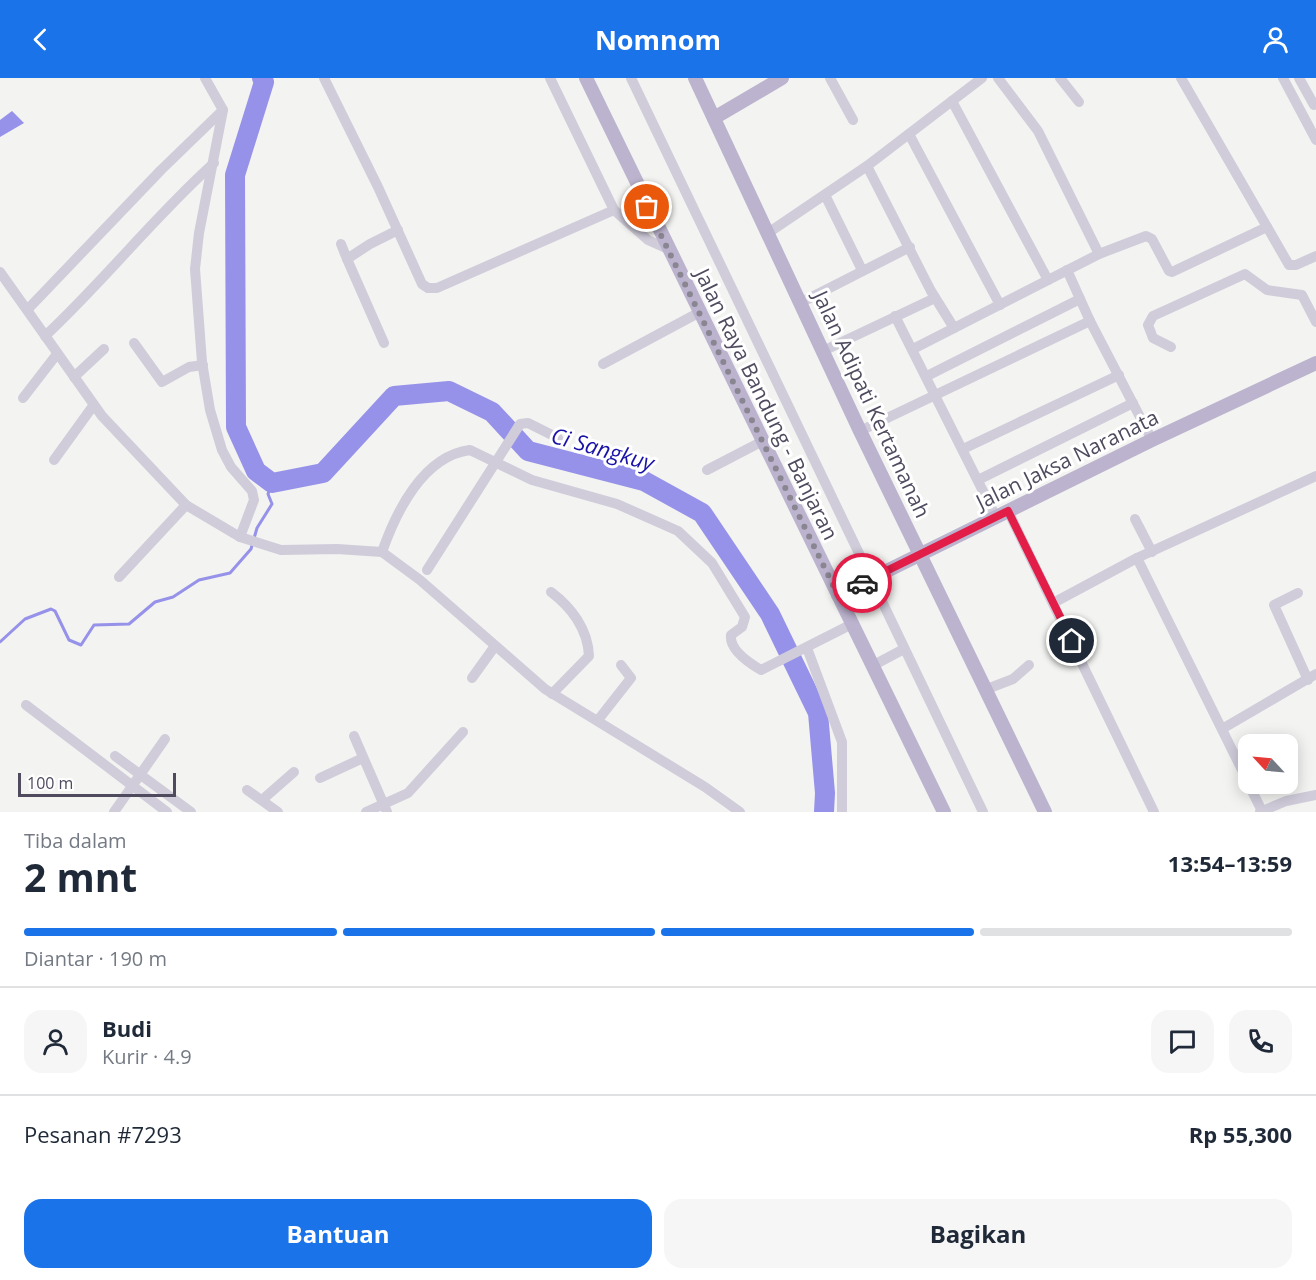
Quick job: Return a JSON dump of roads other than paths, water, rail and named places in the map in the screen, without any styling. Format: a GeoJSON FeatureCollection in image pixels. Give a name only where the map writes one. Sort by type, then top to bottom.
{"type":"FeatureCollection","features":[{"type":"Feature","properties":{"kind":"main road","name":"Jalan Raya Bandung - Banjaran"},"geometry":{"type":"LineString","coordinates":[[586,78],[944,812]]}},
{"type":"Feature","properties":{"kind":"main road","name":"Jalan Adipati Kertamanah"},"geometry":{"type":"LineString","coordinates":[[695,78],[860,431],[1045,812]]}},
{"type":"Feature","properties":{"kind":"main road"},"geometry":{"type":"LineString","coordinates":[[714,118],[782,78]]}},
{"type":"Feature","properties":{"kind":"main road","name":"Jalan Jaksa Naranata"},"geometry":{"type":"LineString","coordinates":[[838,595],[1152,440],[1316,363]]}},
{"type":"Feature","properties":{"kind":"street"},"geometry":{"type":"LineString","coordinates":[[205,78],[223,110],[199,233],[195,269],[203,365],[210,410],[222,450],[231,467],[252,491],[254,500],[248,539]]}},
{"type":"Feature","properties":{"kind":"street"},"geometry":{"type":"LineString","coordinates":[[324,78],[422,284],[428,288],[437,288],[614,210]]}},
{"type":"Feature","properties":{"kind":"street"},"geometry":{"type":"LineString","coordinates":[[550,78],[614,210],[648,240],[668,249]]}},
{"type":"Feature","properties":{"kind":"street"},"geometry":{"type":"LineString","coordinates":[[631,78],[983,812]]}},
{"type":"Feature","properties":{"kind":"street"},"geometry":{"type":"LineString","coordinates":[[830,78],[853,120]]}},
{"type":"Feature","properties":{"kind":"street"},"geometry":{"type":"LineString","coordinates":[[768,233],[867,165],[982,78]]}},
{"type":"Feature","properties":{"kind":"street"},"geometry":{"type":"LineString","coordinates":[[998,78],[1038,131],[1099,254]]}},
{"type":"Feature","properties":{"kind":"street"},"geometry":{"type":"LineString","coordinates":[[1060,78],[1079,102]]}},
{"type":"Feature","properties":{"kind":"street"},"geometry":{"type":"LineString","coordinates":[[1181,78],[1289,265],[1296,265],[1316,255]]}},
{"type":"Feature","properties":{"kind":"street"},"geometry":{"type":"LineString","coordinates":[[1283,78],[1316,140]]}},
{"type":"Feature","properties":{"kind":"street"},"geometry":{"type":"LineString","coordinates":[[1299,78],[1315,104],[1303,116]]}},
{"type":"Feature","properties":{"kind":"street"},"geometry":{"type":"LineString","coordinates":[[952,101],[1048,280]]}},
{"type":"Feature","properties":{"kind":"street"},"geometry":{"type":"LineString","coordinates":[[27,309],[161,170],[223,110]]}},
{"type":"Feature","properties":{"kind":"street"},"geometry":{"type":"LineString","coordinates":[[909,134],[1000,305]]}},
{"type":"Feature","properties":{"kind":"street"},"geometry":{"type":"LineString","coordinates":[[45,336],[105,277],[163,212],[214,163]]}},
{"type":"Feature","properties":{"kind":"street"},"geometry":{"type":"LineString","coordinates":[[867,165],[935,298],[954,328]]}},
{"type":"Feature","properties":{"kind":"street"},"geometry":{"type":"LineString","coordinates":[[825,195],[862,270]]}},
{"type":"Feature","properties":{"kind":"street"},"geometry":{"type":"LineString","coordinates":[[912,349],[1099,254],[1146,236],[1152,240],[1169,271],[1172,272],[1267,226]]}},
{"type":"Feature","properties":{"kind":"street"},"geometry":{"type":"LineString","coordinates":[[347,259],[398,230]]}},
{"type":"Feature","properties":{"kind":"street"},"geometry":{"type":"LineString","coordinates":[[340,244],[384,343]]}},
{"type":"Feature","properties":{"kind":"street"},"geometry":{"type":"LineString","coordinates":[[800,303],[910,247]]}},
{"type":"Feature","properties":{"kind":"street"},"geometry":{"type":"LineString","coordinates":[[1067,270],[1090,321],[1152,440]]}},
{"type":"Feature","properties":{"kind":"street"},"geometry":{"type":"LineString","coordinates":[[0,272],[93,406],[186,506],[248,539],[281,550],[337,549],[382,552],[420,580],[552,693],[740,812]]}},
{"type":"Feature","properties":{"kind":"street"},"geometry":{"type":"LineString","coordinates":[[1171,347],[1153,338],[1148,325],[1153,316],[1245,274],[1263,289],[1302,295],[1316,322]]}},
{"type":"Feature","properties":{"kind":"street"},"geometry":{"type":"LineString","coordinates":[[823,351],[935,298]]}},
{"type":"Feature","properties":{"kind":"street"},"geometry":{"type":"LineString","coordinates":[[927,376],[1080,298]]}},
{"type":"Feature","properties":{"kind":"street"},"geometry":{"type":"LineString","coordinates":[[603,364],[700,312]]}},
{"type":"Feature","properties":{"kind":"street"},"geometry":{"type":"LineString","coordinates":[[895,316],[978,480],[1002,514],[1055,602],[1154,812]]}},
{"type":"Feature","properties":{"kind":"street"},"geometry":{"type":"LineString","coordinates":[[860,431],[1090,321]]}},
{"type":"Feature","properties":{"kind":"street"},"geometry":{"type":"LineString","coordinates":[[134,343],[162,382],[189,367],[203,365]]}},
{"type":"Feature","properties":{"kind":"street"},"geometry":{"type":"LineString","coordinates":[[74,377],[104,349]]}},
{"type":"Feature","properties":{"kind":"street"},"geometry":{"type":"LineString","coordinates":[[23,398],[57,354]]}},
{"type":"Feature","properties":{"kind":"street"},"geometry":{"type":"LineString","coordinates":[[963,449],[1119,375]]}},
{"type":"Feature","properties":{"kind":"street"},"geometry":{"type":"LineString","coordinates":[[978,480],[1133,403]]}},
{"type":"Feature","properties":{"kind":"street"},"geometry":{"type":"LineString","coordinates":[[54,460],[93,406]]}},
{"type":"Feature","properties":{"kind":"street"},"geometry":{"type":"LineString","coordinates":[[427,570],[520,424],[528,423],[558,438]]}},
{"type":"Feature","properties":{"kind":"street"},"geometry":{"type":"LineString","coordinates":[[707,470],[763,441]]}},
{"type":"Feature","properties":{"kind":"street"},"geometry":{"type":"LineString","coordinates":[[382,552],[408,497],[438,464],[462,451],[470,450],[498,457],[532,480],[635,511],[678,531],[712,563],[745,617],[742,627],[731,635],[733,647],[757,668],[765,670],[852,624]]}},
{"type":"Feature","properties":{"kind":"street"},"geometry":{"type":"LineString","coordinates":[[1055,602],[1137,558],[1315,478]]}},
{"type":"Feature","properties":{"kind":"street"},"geometry":{"type":"LineString","coordinates":[[119,577],[186,506]]}},
{"type":"Feature","properties":{"kind":"street"},"geometry":{"type":"LineString","coordinates":[[1136,519],[1152,552]]}},
{"type":"Feature","properties":{"kind":"street"},"geometry":{"type":"LineString","coordinates":[[1137,558],[1238,762]]}},
{"type":"Feature","properties":{"kind":"street"},"geometry":{"type":"LineString","coordinates":[[551,592],[575,613],[589,648],[589,656],[584,664],[552,693]]}},
{"type":"Feature","properties":{"kind":"street"},"geometry":{"type":"LineString","coordinates":[[1222,729],[1312,677],[1274,605],[1298,593]]}},
{"type":"Feature","properties":{"kind":"street"},"geometry":{"type":"LineString","coordinates":[[472,678],[495,646]]}},
{"type":"Feature","properties":{"kind":"street"},"geometry":{"type":"LineString","coordinates":[[807,648],[842,742],[842,812]]}},
{"type":"Feature","properties":{"kind":"street"},"geometry":{"type":"LineString","coordinates":[[872,666],[904,649]]}},
{"type":"Feature","properties":{"kind":"street"},"geometry":{"type":"LineString","coordinates":[[597,720],[631,678],[621,665]]}},
{"type":"Feature","properties":{"kind":"street"},"geometry":{"type":"LineString","coordinates":[[987,689],[1013,679],[1029,665]]}},
{"type":"Feature","properties":{"kind":"street"},"geometry":{"type":"LineString","coordinates":[[26,705],[167,812]]}},
{"type":"Feature","properties":{"kind":"street"},"geometry":{"type":"LineString","coordinates":[[366,812],[385,808],[408,793],[463,732]]}},
{"type":"Feature","properties":{"kind":"street"},"geometry":{"type":"LineString","coordinates":[[354,736],[385,808]]}},
{"type":"Feature","properties":{"kind":"street"},"geometry":{"type":"LineString","coordinates":[[114,812],[165,740]]}},
{"type":"Feature","properties":{"kind":"street"},"geometry":{"type":"LineString","coordinates":[[115,756],[191,812]]}},
{"type":"Feature","properties":{"kind":"street"},"geometry":{"type":"LineString","coordinates":[[320,778],[363,758]]}},
{"type":"Feature","properties":{"kind":"street"},"geometry":{"type":"LineString","coordinates":[[262,800],[294,772]]}},
{"type":"Feature","properties":{"kind":"street"},"geometry":{"type":"LineString","coordinates":[[247,790],[278,812]]}},
{"type":"Feature","properties":{"kind":"street"},"geometry":{"type":"LineString","coordinates":[[1253,794],[1261,812],[1286,801],[1316,795]]}},
{"type":"Feature","properties":{"kind":"waterway","name":"Ci Sangkuy"},"geometry":{"type":"LineString","coordinates":[[262,78],[264,82],[235,175],[236,427],[256,471],[272,483],[323,473],[394,396],[449,391],[492,412],[528,451],[644,481],[702,513],[770,614],[818,713],[825,793],[824,812]]}},
{"type":"Feature","properties":{"kind":"waterway"},"geometry":{"type":"LineString","coordinates":[[0,642],[25,619],[51,609],[55,611],[69,640],[81,645],[94,625],[129,624],[155,602],[173,597],[199,580],[230,573],[251,549],[257,528],[272,504],[268,494],[272,483]]}}]}
